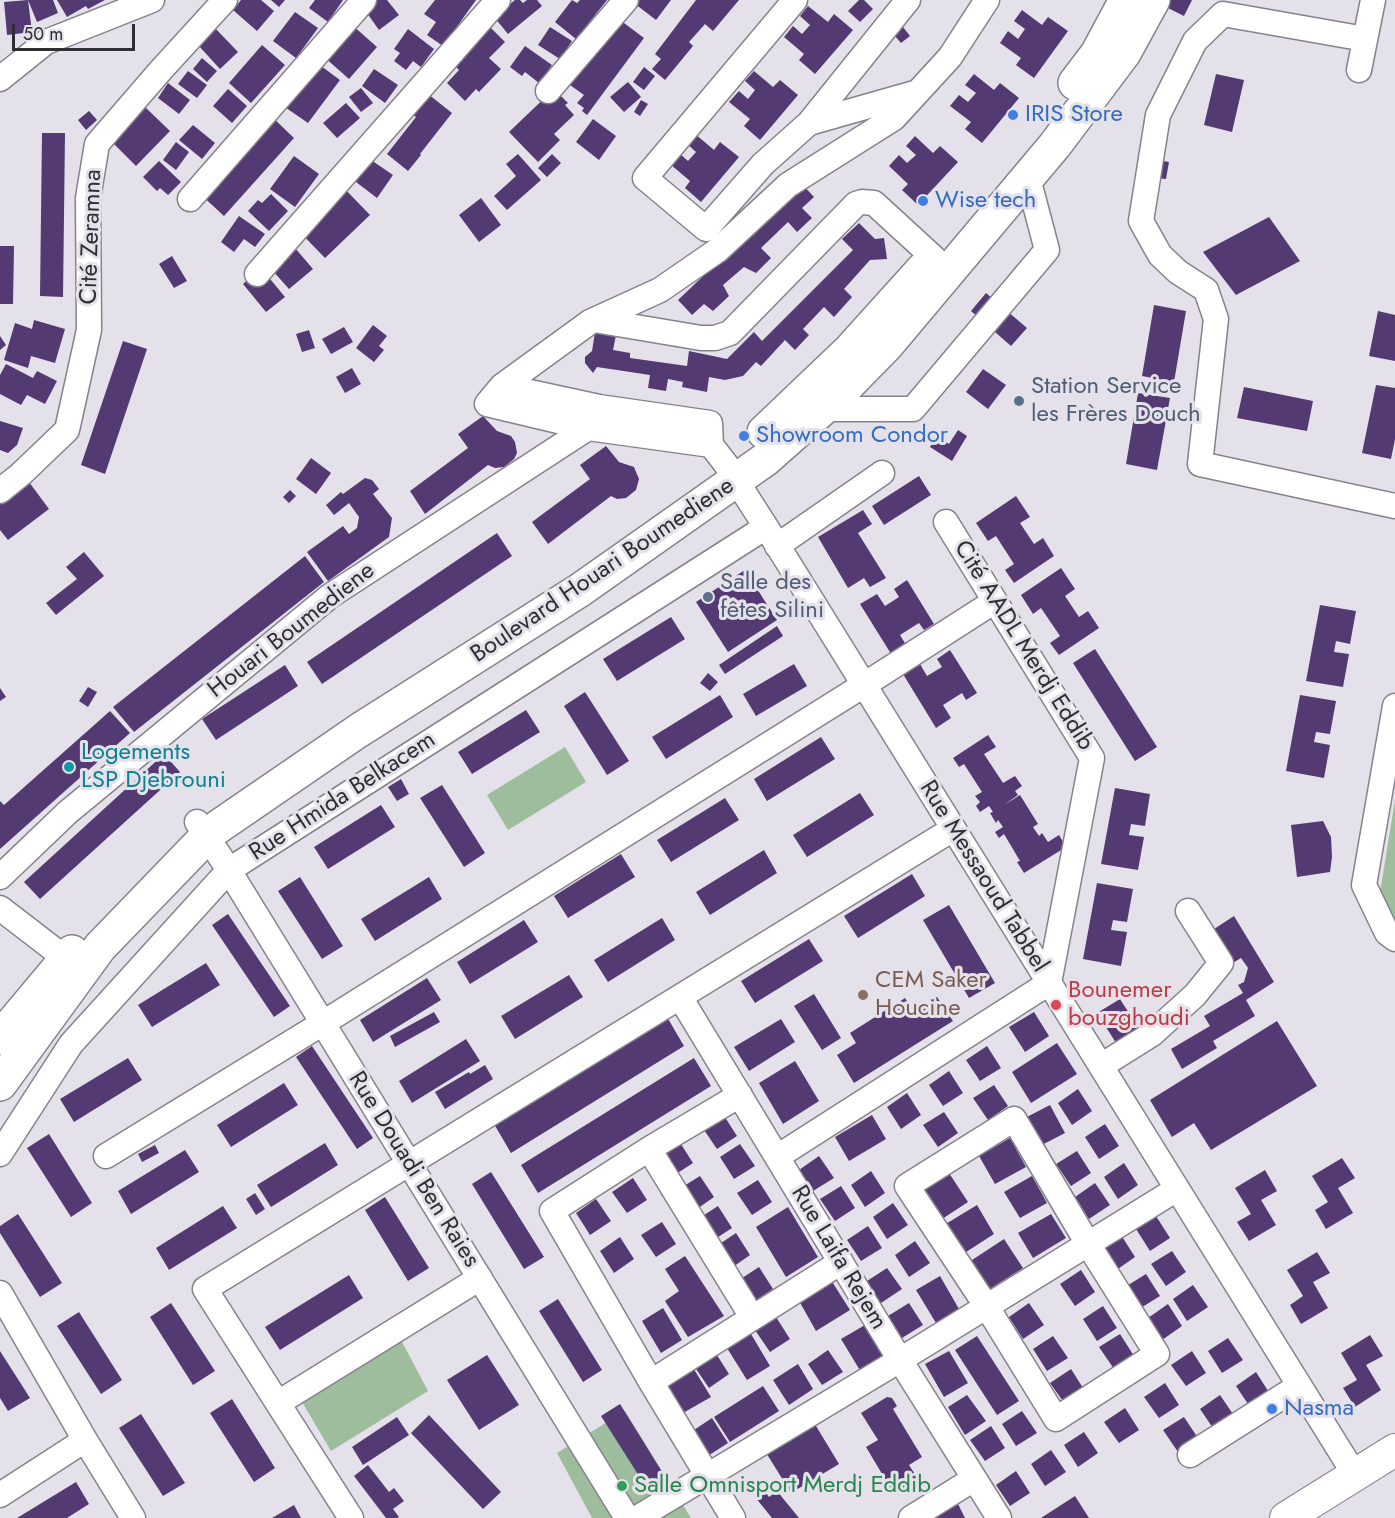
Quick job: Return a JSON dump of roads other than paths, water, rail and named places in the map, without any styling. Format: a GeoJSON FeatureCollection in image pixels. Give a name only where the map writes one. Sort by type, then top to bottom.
{"type":"FeatureCollection","features":[{"type":"Feature","properties":{"kind":"highway","name":"Boulevard Houari Boumediene"},"geometry":{"type":"LineString","coordinates":[[0,1038],[74,965],[175,839],[202,829],[290,754],[611,549],[759,436],[849,351],[934,258],[1031,142],[1097,54],[1126,0]]}},
{"type":"Feature","properties":{"kind":"highway","name":"Boulevard Houari Boumediene"},"geometry":{"type":"LineString","coordinates":[[724,463],[766,459],[822,409],[887,345],[1055,145],[1124,53],[1153,0]]}},
{"type":"Feature","properties":{"kind":"highway","name":"Boulevard Houari Boumediene"},"geometry":{"type":"LineString","coordinates":[[0,1084],[74,965]]}},
{"type":"Feature","properties":{"kind":"main road"},"geometry":{"type":"LineString","coordinates":[[1286,1518],[1395,1450]]}},
{"type":"Feature","properties":{"kind":"street"},"geometry":{"type":"LineString","coordinates":[[0,79],[46,42],[152,0]]}},
{"type":"Feature","properties":{"kind":"street","name":"Cité Zeramna"},"geometry":{"type":"LineString","coordinates":[[0,491],[67,430],[89,330],[88,198],[97,144],[225,0]]}},
{"type":"Feature","properties":{"kind":"street"},"geometry":{"type":"LineString","coordinates":[[190,199],[364,0]]}},
{"type":"Feature","properties":{"kind":"street"},"geometry":{"type":"LineString","coordinates":[[257,274],[498,0]]}},
{"type":"Feature","properties":{"kind":"street"},"geometry":{"type":"LineString","coordinates":[[548,91],[626,0]]}},
{"type":"Feature","properties":{"kind":"street"},"geometry":{"type":"LineString","coordinates":[[795,0],[645,178],[706,229],[763,164],[809,123],[908,0]]}},
{"type":"Feature","properties":{"kind":"street"},"geometry":{"type":"LineString","coordinates":[[724,463],[593,418],[495,395],[594,320],[660,290],[718,250],[788,185],[894,118],[950,57],[987,0]]}},
{"type":"Feature","properties":{"kind":"street"},"geometry":{"type":"LineString","coordinates":[[1359,70],[1373,0]]}},
{"type":"Feature","properties":{"kind":"street"},"geometry":{"type":"LineString","coordinates":[[1365,39],[1223,14],[1195,41],[1158,115],[1140,221],[1160,255],[1178,272],[1206,290],[1216,319],[1200,464],[1395,506]]}},
{"type":"Feature","properties":{"kind":"street"},"geometry":{"type":"LineString","coordinates":[[809,123],[918,92]]}},
{"type":"Feature","properties":{"kind":"street"},"geometry":{"type":"LineString","coordinates":[[822,409],[913,409],[1047,250],[1028,178]]}},
{"type":"Feature","properties":{"kind":"street"},"geometry":{"type":"LineString","coordinates":[[594,320],[701,338],[715,338],[730,333],[856,204],[862,202],[874,203],[934,258]]}},
{"type":"Feature","properties":{"kind":"street","name":"Houari Boumediene"},"geometry":{"type":"LineString","coordinates":[[0,878],[68,812],[330,596],[593,418]]}},
{"type":"Feature","properties":{"kind":"street","name":"Rue Messaoud Tabbel"},"geometry":{"type":"LineString","coordinates":[[724,463],[772,536],[1355,1474]]}},
{"type":"Feature","properties":{"kind":"street","name":"Rue Hmida Belkacem"},"geometry":{"type":"LineString","coordinates":[[0,1154],[71,1044],[229,870],[772,536],[882,473]]}},
{"type":"Feature","properties":{"kind":"street","name":"Cité AADL Merdj Eddib"},"geometry":{"type":"LineString","coordinates":[[946,522],[1092,758],[1049,983]]}},
{"type":"Feature","properties":{"kind":"street"},"geometry":{"type":"LineString","coordinates":[[106,1156],[323,1023],[995,601]]}},
{"type":"Feature","properties":{"kind":"street"},"geometry":{"type":"LineString","coordinates":[[1395,706],[1364,885],[1387,933],[1395,939]]}},
{"type":"Feature","properties":{"kind":"street","name":"Rue Douadi Ben Raies"},"geometry":{"type":"LineString","coordinates":[[202,829],[627,1518]]}},
{"type":"Feature","properties":{"kind":"street"},"geometry":{"type":"LineString","coordinates":[[351,1518],[205,1289],[953,829]]}},
{"type":"Feature","properties":{"kind":"street"},"geometry":{"type":"LineString","coordinates":[[0,908],[74,965]]}},
{"type":"Feature","properties":{"kind":"street"},"geometry":{"type":"LineString","coordinates":[[1101,1066],[1152,1034],[1195,995],[1221,963],[1188,911]]}},
{"type":"Feature","properties":{"kind":"street"},"geometry":{"type":"LineString","coordinates":[[777,1157],[1049,983]]}},
{"type":"Feature","properties":{"kind":"street","name":"Rue Laifa Rejem"},"geometry":{"type":"LineString","coordinates":[[680,997],[900,1360],[999,1518]]}},
{"type":"Feature","properties":{"kind":"street"},"geometry":{"type":"LineString","coordinates":[[733,1518],[552,1211],[649,1149],[740,1095]]}},
{"type":"Feature","properties":{"kind":"street"},"geometry":{"type":"LineString","coordinates":[[1014,1119],[1088,1244],[1157,1353],[1056,1419],[987,1307],[907,1186],[1014,1119]]}},
{"type":"Feature","properties":{"kind":"street"},"geometry":{"type":"LineString","coordinates":[[649,1149],[752,1317]]}},
{"type":"Feature","properties":{"kind":"street"},"geometry":{"type":"LineString","coordinates":[[638,1518],[1177,1189]]}},
{"type":"Feature","properties":{"kind":"street"},"geometry":{"type":"LineString","coordinates":[[651,1382],[841,1262]]}},
{"type":"Feature","properties":{"kind":"street"},"geometry":{"type":"LineString","coordinates":[[278,1403],[480,1278]]}},
{"type":"Feature","properties":{"kind":"street"},"geometry":{"type":"LineString","coordinates":[[0,1293],[133,1518]]}},
{"type":"Feature","properties":{"kind":"street"},"geometry":{"type":"LineString","coordinates":[[1190,1455],[1299,1386]]}},
{"type":"Feature","properties":{"kind":"street"},"geometry":{"type":"LineString","coordinates":[[0,1495],[85,1440]]}},
{"type":"Feature","properties":{"kind":"street"},"geometry":{"type":"LineString","coordinates":[[911,1518],[974,1479]]}},
{"type":"Feature","properties":{"kind":"place","name":"IRIS Store"},"geometry":{"type":"Point","coordinates":[1013,115]}},
{"type":"Feature","properties":{"kind":"place","name":"Wise tech"},"geometry":{"type":"Point","coordinates":[923,201]}},
{"type":"Feature","properties":{"kind":"place","name":"Station Service les Frères Douch"},"geometry":{"type":"Point","coordinates":[1019,401]}},
{"type":"Feature","properties":{"kind":"place","name":"Showroom Condor"},"geometry":{"type":"Point","coordinates":[744,436]}},
{"type":"Feature","properties":{"kind":"place","name":"Salle des fêtes Silini"},"geometry":{"type":"Point","coordinates":[708,597]}},
{"type":"Feature","properties":{"kind":"place","name":"Logements LSP Djebrouni"},"geometry":{"type":"Point","coordinates":[69,767]}},
{"type":"Feature","properties":{"kind":"place","name":"CEM Saker Houcine"},"geometry":{"type":"Point","coordinates":[863,995]}},
{"type":"Feature","properties":{"kind":"place","name":"Bounemer bouzghoudi"},"geometry":{"type":"Point","coordinates":[1056,1005]}},
{"type":"Feature","properties":{"kind":"place","name":"Nasma"},"geometry":{"type":"Point","coordinates":[1272,1409]}},
{"type":"Feature","properties":{"kind":"place","name":"Salle Omnisport Merdj Eddib"},"geometry":{"type":"Point","coordinates":[622,1486]}}]}
